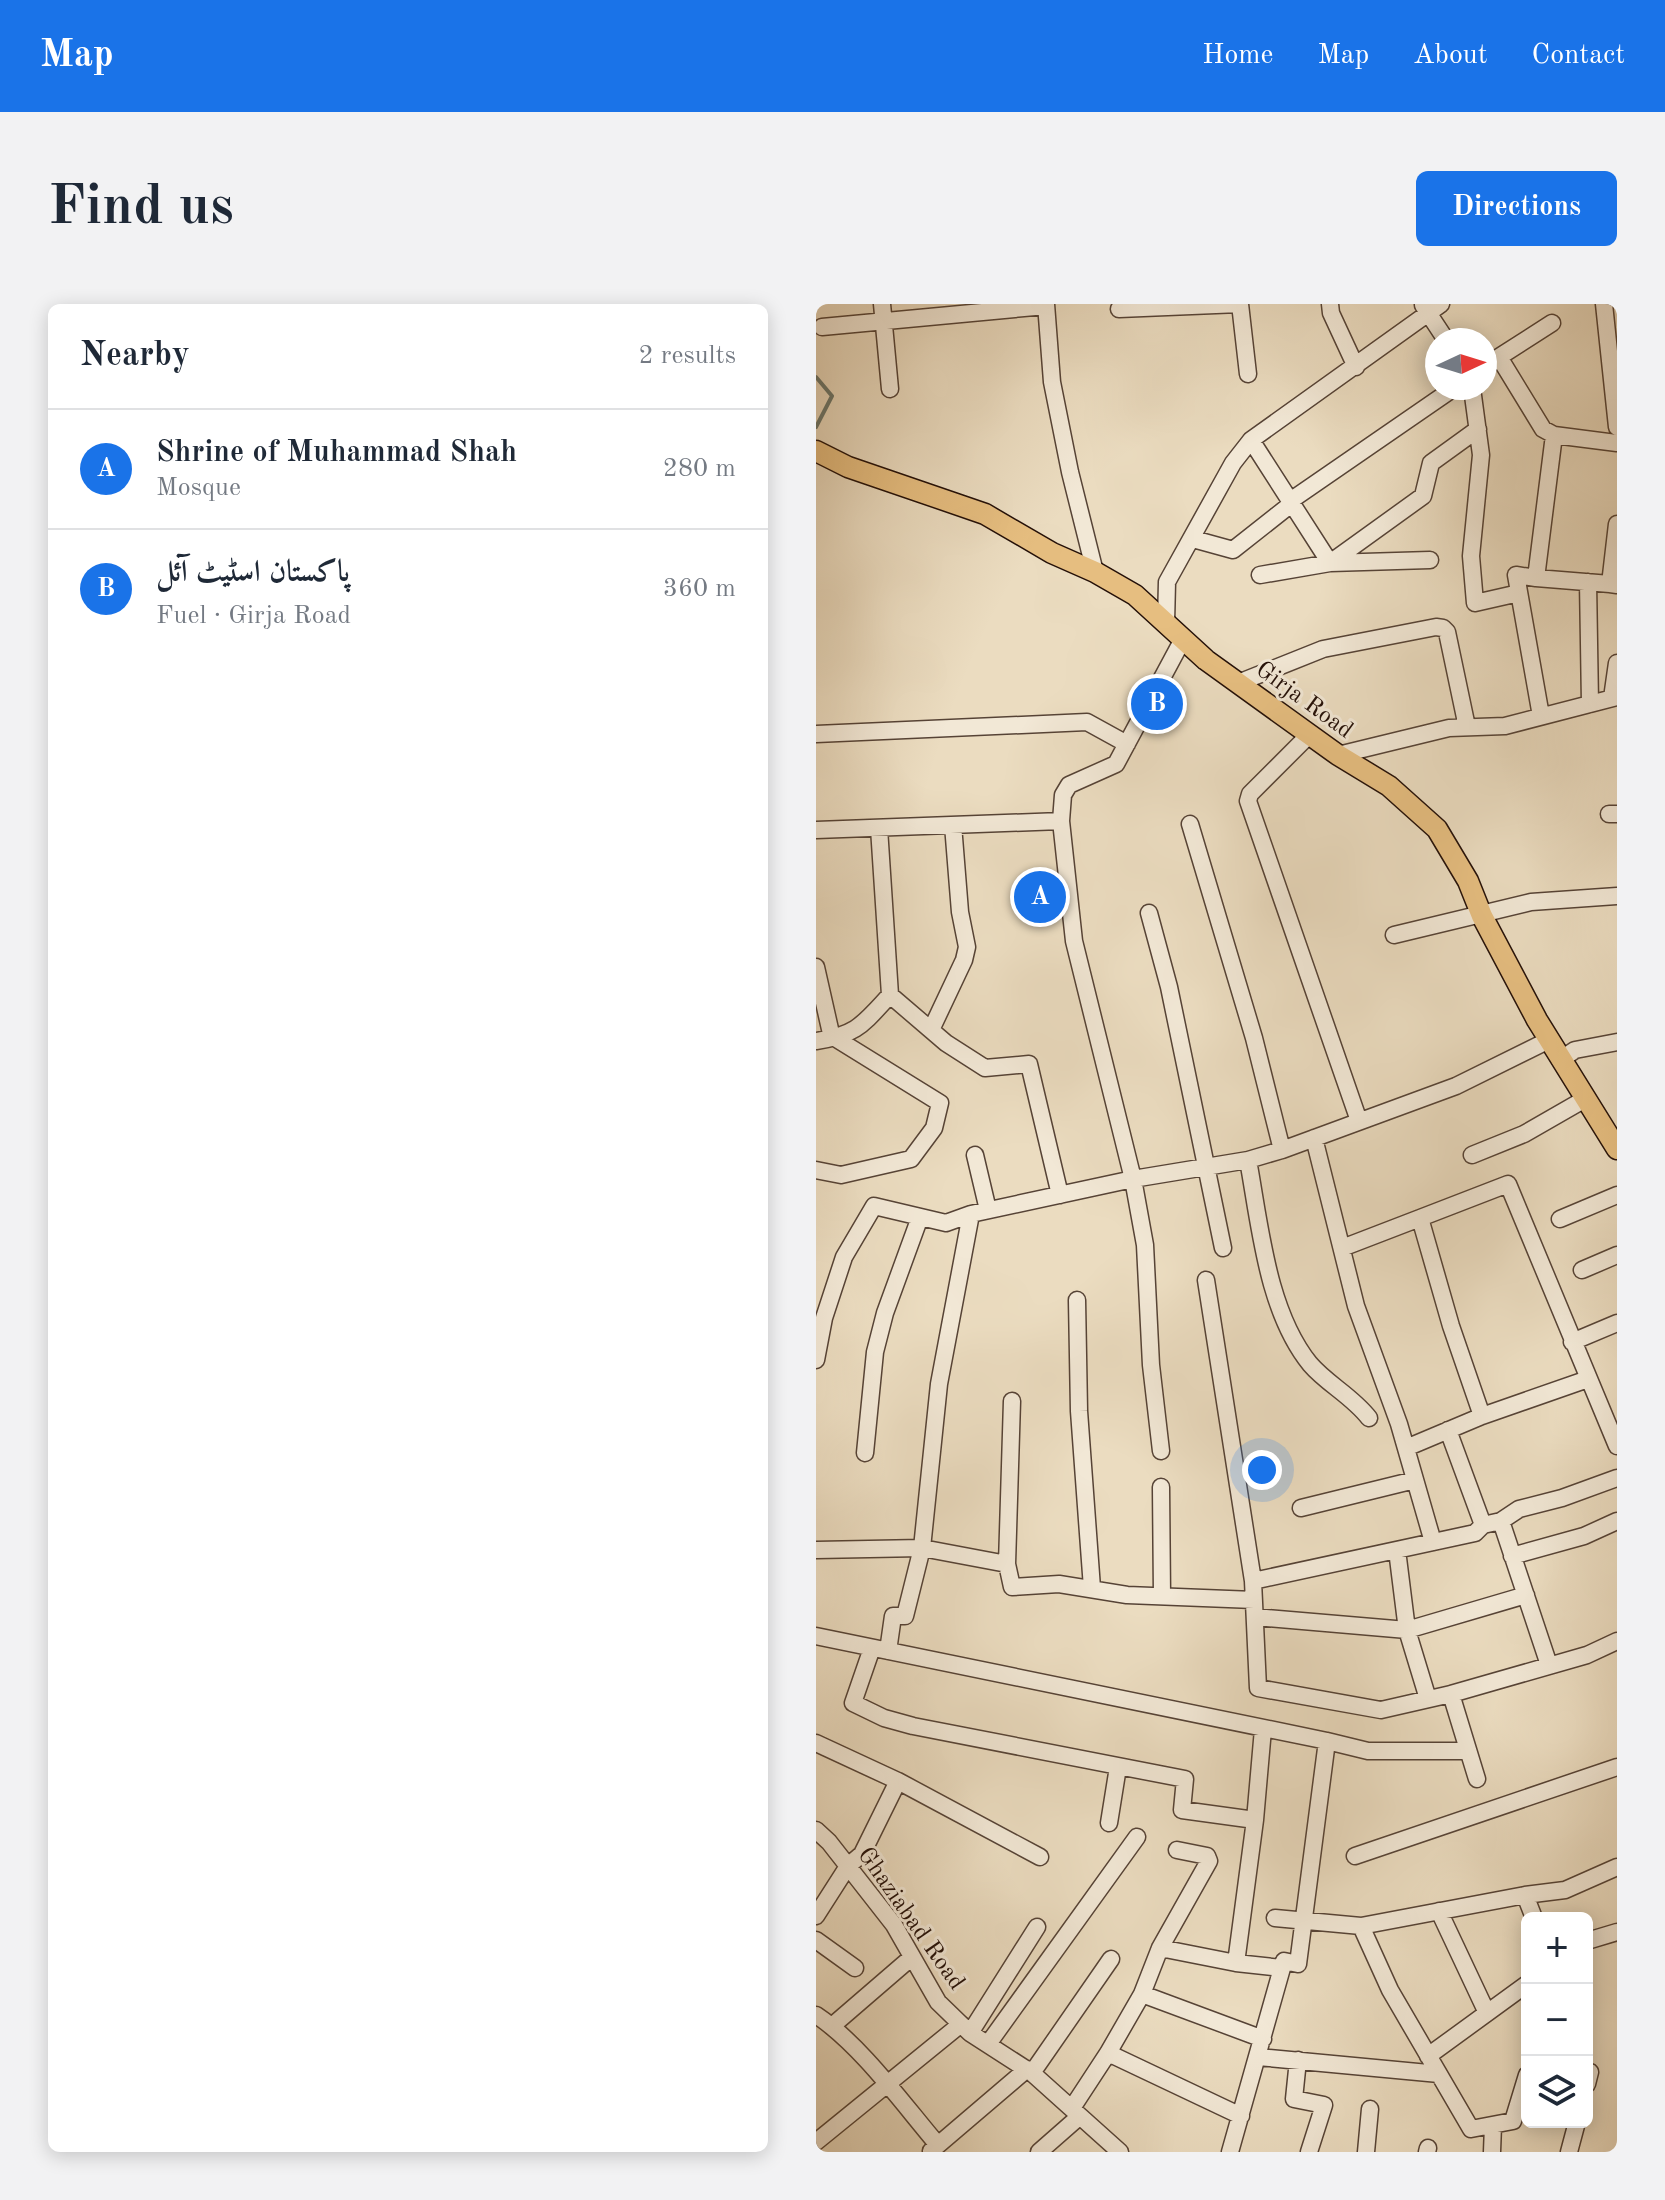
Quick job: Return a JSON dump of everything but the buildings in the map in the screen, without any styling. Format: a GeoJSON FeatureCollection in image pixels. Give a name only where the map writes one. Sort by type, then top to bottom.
{"type":"FeatureCollection","features":[{"type":"Feature","properties":{"kind":"main road","name":"Girja Road"},"geometry":{"type":"LineString","coordinates":[[816,451],[848,467],[985,514],[1052,553],[1095,572],[1135,595],[1238,683],[1338,755],[1389,786],[1437,829],[1468,881],[1482,916],[1560,1060],[1617,1149]]}},
{"type":"Feature","properties":{"kind":"street"},"geometry":{"type":"LineString","coordinates":[[882,304],[890,389]]}},
{"type":"Feature","properties":{"kind":"street"},"geometry":{"type":"LineString","coordinates":[[1119,309],[1240,304],[1248,374]]}},
{"type":"Feature","properties":{"kind":"street"},"geometry":{"type":"LineString","coordinates":[[1330,304],[1331,313],[1356,367]]}},
{"type":"Feature","properties":{"kind":"street"},"geometry":{"type":"LineString","coordinates":[[1604,304],[1617,427]]}},
{"type":"Feature","properties":{"kind":"street"},"geometry":{"type":"LineString","coordinates":[[822,327],[1046,305],[1052,382],[1095,572]]}},
{"type":"Feature","properties":{"kind":"street"},"geometry":{"type":"LineString","coordinates":[[1166,623],[1167,582],[1233,463],[1251,440],[1356,367],[1431,307],[1441,328]]}},
{"type":"Feature","properties":{"kind":"street"},"geometry":{"type":"LineString","coordinates":[[1552,323],[1499,357],[1543,429],[1554,435],[1617,443]]}},
{"type":"Feature","properties":{"kind":"street"},"geometry":{"type":"LineString","coordinates":[[1193,539],[1233,550],[1290,505],[1290,501],[1437,400]]}},
{"type":"Feature","properties":{"kind":"street"},"geometry":{"type":"LineString","coordinates":[[1474,400],[1481,455],[1471,556],[1475,603],[1519,593]]}},
{"type":"Feature","properties":{"kind":"street"},"geometry":{"type":"LineString","coordinates":[[1330,563],[1423,496],[1431,463],[1478,429]]}},
{"type":"Feature","properties":{"kind":"street"},"geometry":{"type":"LineString","coordinates":[[1536,578],[1554,435]]}},
{"type":"Feature","properties":{"kind":"street"},"geometry":{"type":"LineString","coordinates":[[1251,440],[1330,563]]}},
{"type":"Feature","properties":{"kind":"street"},"geometry":{"type":"LineString","coordinates":[[1541,716],[1516,575],[1614,584],[1617,524]]}},
{"type":"Feature","properties":{"kind":"street"},"geometry":{"type":"LineString","coordinates":[[1260,575],[1330,563],[1430,560]]}},
{"type":"Feature","properties":{"kind":"street"},"geometry":{"type":"LineString","coordinates":[[1588,582],[1590,704]]}},
{"type":"Feature","properties":{"kind":"street"},"geometry":{"type":"LineString","coordinates":[[1238,683],[1323,649],[1443,628],[1447,632],[1467,727]]}},
{"type":"Feature","properties":{"kind":"street"},"geometry":{"type":"LineString","coordinates":[[1161,1451],[1151,1365],[1145,1245],[1133,1179],[1074,941],[1061,821],[1063,795],[1069,785],[1116,764],[1183,639]]}},
{"type":"Feature","properties":{"kind":"street"},"geometry":{"type":"LineString","coordinates":[[1338,755],[1449,728],[1505,726],[1614,697],[1617,663]]}},
{"type":"Feature","properties":{"kind":"street"},"geometry":{"type":"LineString","coordinates":[[816,734],[1087,722],[1127,744]]}},
{"type":"Feature","properties":{"kind":"street"},"geometry":{"type":"LineString","coordinates":[[1309,735],[1250,794],[1248,801],[1359,1121]]}},
{"type":"Feature","properties":{"kind":"street"},"geometry":{"type":"LineString","coordinates":[[816,830],[1061,821]]}},
{"type":"Feature","properties":{"kind":"street"},"geometry":{"type":"LineString","coordinates":[[1190,824],[1254,1038],[1282,1150]]}},
{"type":"Feature","properties":{"kind":"street"},"geometry":{"type":"LineString","coordinates":[[931,1030],[964,960],[967,947],[960,912],[953,825]]}},
{"type":"Feature","properties":{"kind":"street"},"geometry":{"type":"LineString","coordinates":[[879,828],[890,995],[931,1030],[985,1068],[1029,1064],[1060,1195]]}},
{"type":"Feature","properties":{"kind":"street"},"geometry":{"type":"LineString","coordinates":[[1394,935],[1531,902],[1617,896]]}},
{"type":"Feature","properties":{"kind":"street"},"geometry":{"type":"LineString","coordinates":[[1149,913],[1169,987],[1223,1248]]}},
{"type":"Feature","properties":{"kind":"street"},"geometry":{"type":"LineString","coordinates":[[816,967],[828,1039]]}},
{"type":"Feature","properties":{"kind":"street"},"geometry":{"type":"LineString","coordinates":[[828,1039],[858,1030],[890,995]]}},
{"type":"Feature","properties":{"kind":"street"},"geometry":{"type":"LineString","coordinates":[[816,1170],[841,1175],[911,1159],[934,1128],[940,1103],[828,1039]]}},
{"type":"Feature","properties":{"kind":"street"},"geometry":{"type":"LineString","coordinates":[[816,1360],[824,1318],[844,1257],[874,1206],[946,1223],[988,1210],[1133,1179],[1248,1160],[1456,1086],[1549,1040]]}},
{"type":"Feature","properties":{"kind":"street"},"geometry":{"type":"LineString","coordinates":[[1560,1060],[1575,1050],[1617,1042]]}},
{"type":"Feature","properties":{"kind":"street"},"geometry":{"type":"LineString","coordinates":[[1472,1155],[1524,1134],[1585,1099]]}},
{"type":"Feature","properties":{"kind":"street"},"geometry":{"type":"LineString","coordinates":[[1314,1138],[1356,1306],[1406,1448],[1433,1542]]}},
{"type":"Feature","properties":{"kind":"street"},"geometry":{"type":"LineString","coordinates":[[975,1155],[988,1210]]}},
{"type":"Feature","properties":{"kind":"street"},"geometry":{"type":"LineString","coordinates":[[1248,1160],[1266,1262],[1288,1330],[1311,1365],[1358,1403],[1369,1418]]}},
{"type":"Feature","properties":{"kind":"street"},"geometry":{"type":"LineString","coordinates":[[1342,1248],[1508,1184],[1617,1446]]}},
{"type":"Feature","properties":{"kind":"street"},"geometry":{"type":"LineString","coordinates":[[1560,1219],[1617,1195]]}},
{"type":"Feature","properties":{"kind":"street"},"geometry":{"type":"LineString","coordinates":[[971,1214],[939,1384],[922,1548],[905,1616],[893,1616],[853,1703],[913,1726],[1185,1779],[1182,1810],[1255,1820]]}},
{"type":"Feature","properties":{"kind":"street"},"geometry":{"type":"LineString","coordinates":[[865,1453],[875,1352],[885,1313],[920,1217]]}},
{"type":"Feature","properties":{"kind":"street"},"geometry":{"type":"LineString","coordinates":[[1420,1218],[1451,1326],[1482,1416]]}},
{"type":"Feature","properties":{"kind":"street"},"geometry":{"type":"LineString","coordinates":[[1582,1270],[1617,1255]]}},
{"type":"Feature","properties":{"kind":"street"},"geometry":{"type":"LineString","coordinates":[[1206,1280],[1253,1581],[1258,1688],[1381,1710],[1451,1694],[1587,1655],[1617,1641]]}},
{"type":"Feature","properties":{"kind":"street"},"geometry":{"type":"LineString","coordinates":[[1077,1300],[1079,1411],[1092,1588]]}},
{"type":"Feature","properties":{"kind":"street"},"geometry":{"type":"LineString","coordinates":[[1572,1342],[1617,1323]]}},
{"type":"Feature","properties":{"kind":"street"},"geometry":{"type":"LineString","coordinates":[[1406,1448],[1482,1416],[1588,1379]]}},
{"type":"Feature","properties":{"kind":"street"},"geometry":{"type":"LineString","coordinates":[[1012,1401],[1007,1564],[1012,1587],[1059,1584],[1407,1630],[1526,1595]]}},
{"type":"Feature","properties":{"kind":"street"},"geometry":{"type":"LineString","coordinates":[[1448,1430],[1483,1525]]}},
{"type":"Feature","properties":{"kind":"street"},"geometry":{"type":"LineString","coordinates":[[1253,1581],[1475,1533],[1483,1525],[1501,1521],[1519,1509],[1562,1498],[1617,1478]]}},
{"type":"Feature","properties":{"kind":"street"},"geometry":{"type":"LineString","coordinates":[[1301,1508],[1415,1480]]}},
{"type":"Feature","properties":{"kind":"street"},"geometry":{"type":"LineString","coordinates":[[1161,1487],[1162,1596]]}},
{"type":"Feature","properties":{"kind":"street"},"geometry":{"type":"LineString","coordinates":[[1501,1521],[1549,1665]]}},
{"type":"Feature","properties":{"kind":"street"},"geometry":{"type":"LineString","coordinates":[[1512,1556],[1584,1536],[1617,1521]]}},
{"type":"Feature","properties":{"kind":"street"},"geometry":{"type":"LineString","coordinates":[[816,1550],[922,1548],[1007,1564]]}},
{"type":"Feature","properties":{"kind":"street"},"geometry":{"type":"LineString","coordinates":[[1397,1550],[1407,1630],[1428,1699]]}},
{"type":"Feature","properties":{"kind":"street"},"geometry":{"type":"LineString","coordinates":[[816,1636],[1368,1751],[1468,1751]]}},
{"type":"Feature","properties":{"kind":"street"},"geometry":{"type":"LineString","coordinates":[[1451,1694],[1477,1779]]}},
{"type":"Feature","properties":{"kind":"street"},"geometry":{"type":"LineString","coordinates":[[1236,1963],[1255,1820],[1263,1729]]}},
{"type":"Feature","properties":{"kind":"street"},"geometry":{"type":"LineString","coordinates":[[1230,2152],[1284,1961],[1298,1964],[1327,1741]]}},
{"type":"Feature","properties":{"kind":"street"},"geometry":{"type":"LineString","coordinates":[[816,1743],[898,1781],[1040,1857]]}},
{"type":"Feature","properties":{"kind":"street"},"geometry":{"type":"LineString","coordinates":[[1109,1823],[1118,1767]]}},
{"type":"Feature","properties":{"kind":"street"},"geometry":{"type":"LineString","coordinates":[[1355,1856],[1617,1767]]}},
{"type":"Feature","properties":{"kind":"street"},"geometry":{"type":"LineString","coordinates":[[816,1916],[848,1866],[862,1854],[898,1781]]}},
{"type":"Feature","properties":{"kind":"street","name":"Ghaziabad Road"},"geometry":{"type":"LineString","coordinates":[[816,1830],[894,1925],[938,2002],[965,2028],[1030,2071],[1113,2150]]}},
{"type":"Feature","properties":{"kind":"street"},"geometry":{"type":"LineString","coordinates":[[988,2044],[1137,1837]]}},
{"type":"Feature","properties":{"kind":"street"},"geometry":{"type":"LineString","coordinates":[[1039,2152],[1076,2112],[1142,1994],[1160,1948],[1209,1861],[1207,1856],[1177,1850]]}},
{"type":"Feature","properties":{"kind":"street"},"geometry":{"type":"LineString","coordinates":[[1275,1918],[1361,1926],[1565,1890],[1617,1867]]}},
{"type":"Feature","properties":{"kind":"street"},"geometry":{"type":"LineString","coordinates":[[1525,1895],[1532,1912]]}},
{"type":"Feature","properties":{"kind":"street"},"geometry":{"type":"LineString","coordinates":[[1439,1911],[1487,2013]]}},
{"type":"Feature","properties":{"kind":"street"},"geometry":{"type":"LineString","coordinates":[[1361,1926],[1390,1990],[1471,2129],[1513,2121],[1521,2095]]}},
{"type":"Feature","properties":{"kind":"street"},"geometry":{"type":"LineString","coordinates":[[819,2132],[965,2028],[1037,1927]]}},
{"type":"Feature","properties":{"kind":"street"},"geometry":{"type":"LineString","coordinates":[[1593,1939],[1617,1932]]}},
{"type":"Feature","properties":{"kind":"street"},"geometry":{"type":"LineString","coordinates":[[816,1940],[855,1968]]}},
{"type":"Feature","properties":{"kind":"street"},"geometry":{"type":"LineString","coordinates":[[1160,1948],[1236,1963],[1282,1968]]}},
{"type":"Feature","properties":{"kind":"street"},"geometry":{"type":"LineString","coordinates":[[832,2026],[912,1957]]}},
{"type":"Feature","properties":{"kind":"street"},"geometry":{"type":"LineString","coordinates":[[816,2015],[832,2026],[887,2084],[934,2149],[1030,2071],[1111,1959]]}},
{"type":"Feature","properties":{"kind":"street"},"geometry":{"type":"LineString","coordinates":[[1428,2056],[1521,1988]]}},
{"type":"Feature","properties":{"kind":"street"},"geometry":{"type":"LineString","coordinates":[[1142,1994],[1263,2039]]}},
{"type":"Feature","properties":{"kind":"street"},"geometry":{"type":"LineString","coordinates":[[1108,2053],[1241,2116]]}},
{"type":"Feature","properties":{"kind":"street"},"geometry":{"type":"LineString","coordinates":[[1258,2057],[1439,2074]]}},
{"type":"Feature","properties":{"kind":"street"},"geometry":{"type":"LineString","coordinates":[[1298,2060],[1294,2099],[1324,2105],[1309,2152]]}},
{"type":"Feature","properties":{"kind":"street"},"geometry":{"type":"LineString","coordinates":[[1366,2152],[1370,2109]]}},
{"type":"Feature","properties":{"kind":"street"},"geometry":{"type":"LineString","coordinates":[[1492,2152],[1493,2125]]}},
{"type":"Feature","properties":{"kind":"street"},"geometry":{"type":"LineString","coordinates":[[1569,2152],[1575,2128]]}},
{"type":"Feature","properties":{"kind":"waterway"},"geometry":{"type":"LineString","coordinates":[[816,377],[832,396],[816,427]]}},
{"type":"Feature","properties":{"kind":"place","name":"پاکستان اسٹیٹ آئل"},"geometry":{"type":"Point","coordinates":[1157,704]}},
{"type":"Feature","properties":{"kind":"place","name":"Shrine of Muhammad Shah"},"geometry":{"type":"Point","coordinates":[1040,897]}}]}
